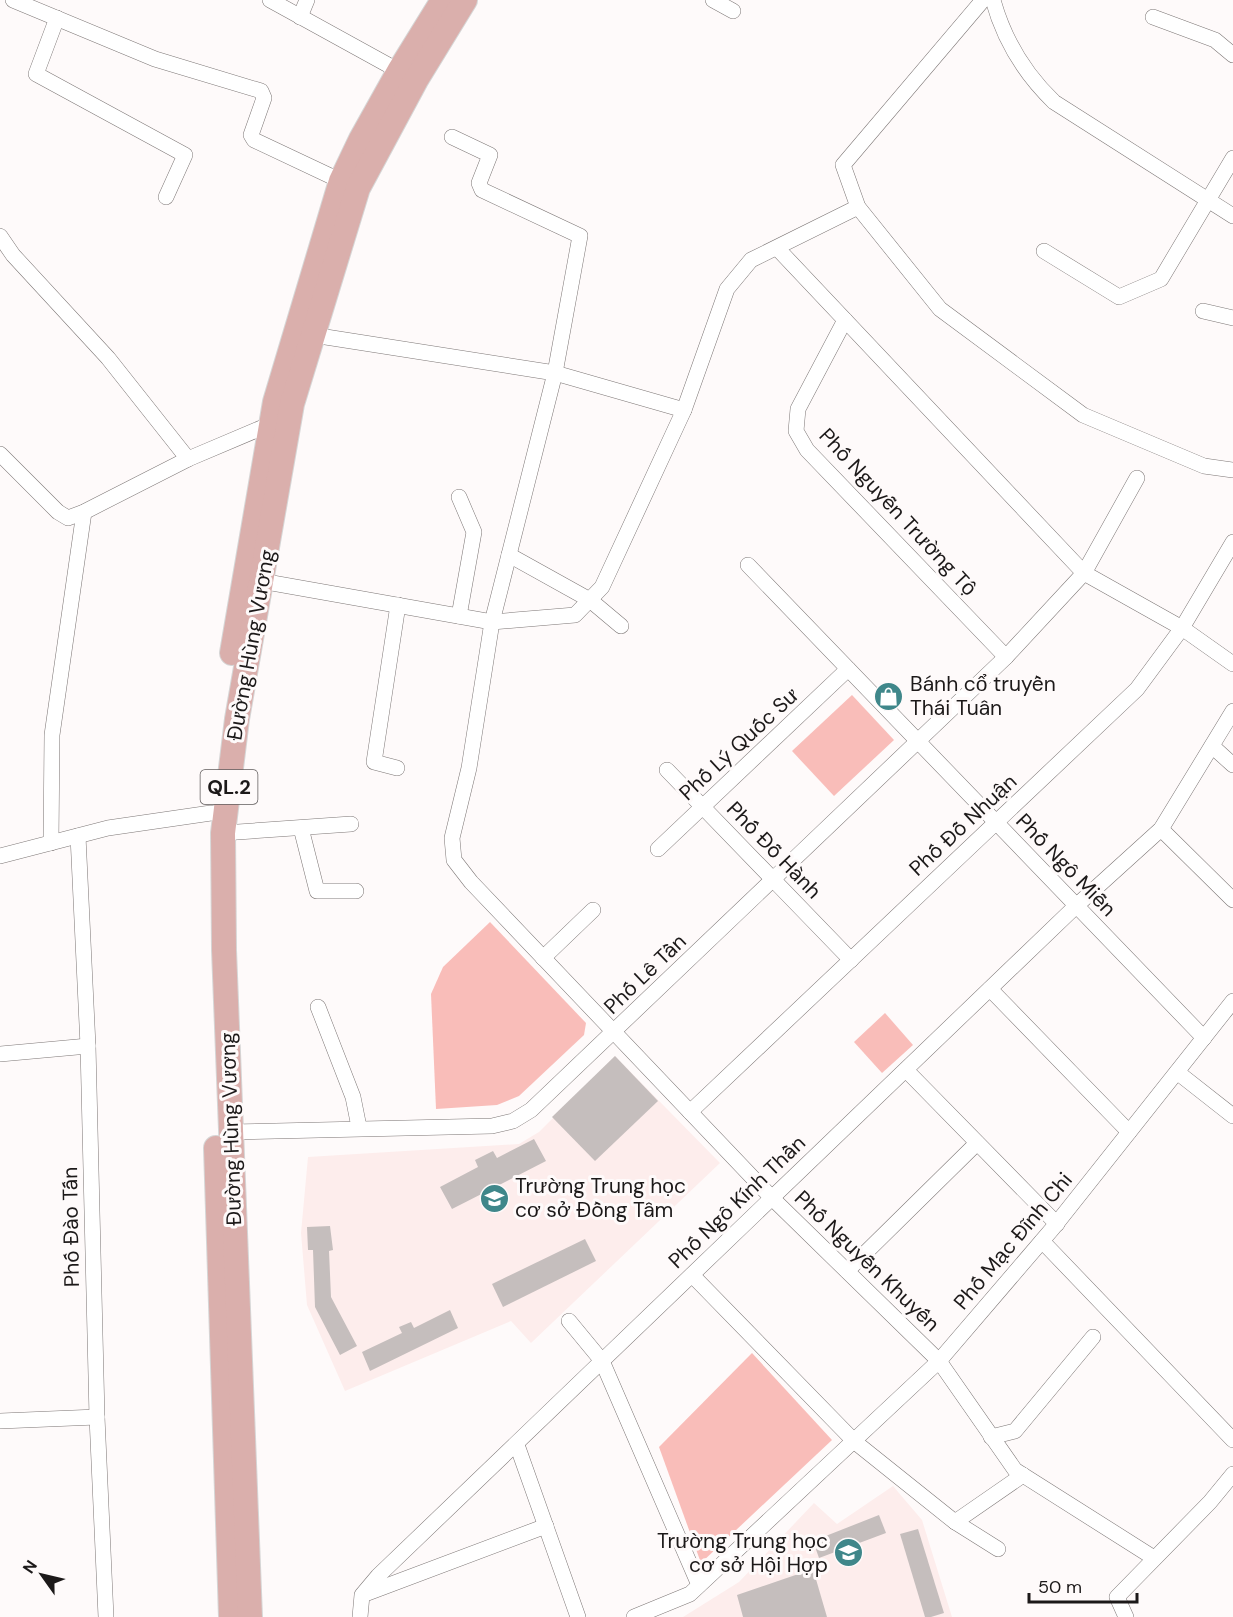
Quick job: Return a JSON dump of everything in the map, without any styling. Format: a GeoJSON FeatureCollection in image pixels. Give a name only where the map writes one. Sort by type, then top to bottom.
{"type":"FeatureCollection","features":[{"type":"Feature","properties":{"kind":"main road","name":"Đường Hùng Vương"},"geometry":{"type":"LineString","coordinates":[[250,1617],[224,950],[220,819],[221,719],[276,402],[341,180],[399,71],[443,0]]}},
{"type":"Feature","properties":{"kind":"main road","name":"Đường Hùng Vương"},"geometry":{"type":"LineString","coordinates":[[231,1617],[208,948],[220,819],[292,404],[358,188],[416,80],[465,0]]}},
{"type":"Feature","properties":{"kind":"street"},"geometry":{"type":"LineString","coordinates":[[13,0],[155,59],[261,91],[264,98],[251,135],[254,140],[341,180]]}},
{"type":"Feature","properties":{"kind":"street"},"geometry":{"type":"LineString","coordinates":[[270,0],[399,71]]}},
{"type":"Feature","properties":{"kind":"street"},"geometry":{"type":"LineString","coordinates":[[300,17],[307,0]]}},
{"type":"Feature","properties":{"kind":"street"},"geometry":{"type":"LineString","coordinates":[[713,0],[733,11]]}},
{"type":"Feature","properties":{"kind":"street"},"geometry":{"type":"LineString","coordinates":[[983,0],[843,165],[858,207],[939,309],[1083,415],[1204,466],[1233,470]]}},
{"type":"Feature","properties":{"kind":"street"},"geometry":{"type":"LineString","coordinates":[[993,0],[1016,56],[1036,85],[1054,102],[1233,216]]}},
{"type":"Feature","properties":{"kind":"street"},"geometry":{"type":"LineString","coordinates":[[1154,17],[1215,40],[1233,55]]}},
{"type":"Feature","properties":{"kind":"street"},"geometry":{"type":"LineString","coordinates":[[57,18],[36,74],[185,155],[166,197]]}},
{"type":"Feature","properties":{"kind":"street","name":"Phố Nguyễn Khuyến"},"geometry":{"type":"LineString","coordinates":[[452,137],[489,155],[479,183],[482,190],[580,236],[555,373],[492,622],[470,768],[452,838],[454,861],[461,872],[772,1198],[939,1361],[1015,1470],[1154,1558]]}},
{"type":"Feature","properties":{"kind":"street"},"geometry":{"type":"LineString","coordinates":[[1044,251],[1119,297],[1161,279],[1233,158]]}},
{"type":"Feature","properties":{"kind":"street"},"geometry":{"type":"LineString","coordinates":[[261,581],[492,622],[575,615],[602,587],[684,410],[727,289],[751,260],[858,207]]}},
{"type":"Feature","properties":{"kind":"street"},"geometry":{"type":"LineString","coordinates":[[0,236],[13,255],[108,358],[188,459]]}},
{"type":"Feature","properties":{"kind":"street"},"geometry":{"type":"LineString","coordinates":[[777,248],[1084,573],[1182,628],[1233,664]]}},
{"type":"Feature","properties":{"kind":"street"},"geometry":{"type":"LineString","coordinates":[[1203,311],[1233,318]]}},
{"type":"Feature","properties":{"kind":"street","name":"Phố Nguyễn Trường Tộ"},"geometry":{"type":"LineString","coordinates":[[845,320],[798,409],[796,431],[807,450],[1006,657]]}},
{"type":"Feature","properties":{"kind":"street"},"geometry":{"type":"LineString","coordinates":[[313,335],[555,373],[684,410]]}},
{"type":"Feature","properties":{"kind":"street"},"geometry":{"type":"LineString","coordinates":[[0,454],[58,512],[68,518],[188,459],[273,423]]}},
{"type":"Feature","properties":{"kind":"street","name":"Phố Lê Tần"},"geometry":{"type":"LineString","coordinates":[[232,1132],[359,1127],[492,1126],[513,1120],[531,1110],[615,1033],[1006,657],[1084,573],[1137,478]]}},
{"type":"Feature","properties":{"kind":"street"},"geometry":{"type":"LineString","coordinates":[[459,497],[474,532],[459,616]]}},
{"type":"Feature","properties":{"kind":"street"},"geometry":{"type":"LineString","coordinates":[[51,843],[52,735],[84,512]]}},
{"type":"Feature","properties":{"kind":"street","name":"Phố Đỗ Nhuận"},"geometry":{"type":"LineString","coordinates":[[690,1112],[1137,688],[1182,628],[1233,542]]}},
{"type":"Feature","properties":{"kind":"street"},"geometry":{"type":"LineString","coordinates":[[509,555],[590,600],[621,626]]}},
{"type":"Feature","properties":{"kind":"street","name":"Phố Ngô Miễn"},"geometry":{"type":"LineString","coordinates":[[748,565],[1204,1038]]}},
{"type":"Feature","properties":{"kind":"street"},"geometry":{"type":"LineString","coordinates":[[397,768],[374,762],[398,605]]}},
{"type":"Feature","properties":{"kind":"street","name":"Phố Lý Quốc Sư"},"geometry":{"type":"LineString","coordinates":[[658,849],[848,669]]}},
{"type":"Feature","properties":{"kind":"street","name":"Phố Ngô Kính Thần"},"geometry":{"type":"LineString","coordinates":[[362,1595],[378,1576],[1076,906],[1161,829],[1233,711]]}},
{"type":"Feature","properties":{"kind":"street"},"geometry":{"type":"LineString","coordinates":[[1212,746],[1233,765]]}},
{"type":"Feature","properties":{"kind":"street","name":"Phố Đỗ Hành"},"geometry":{"type":"LineString","coordinates":[[667,770],[851,960]]}},
{"type":"Feature","properties":{"kind":"street"},"geometry":{"type":"LineString","coordinates":[[0,856],[108,828],[220,819],[301,828],[351,824]]}},
{"type":"Feature","properties":{"kind":"street"},"geometry":{"type":"LineString","coordinates":[[301,828],[317,891],[356,891]]}},
{"type":"Feature","properties":{"kind":"street"},"geometry":{"type":"LineString","coordinates":[[1161,829],[1233,900]]}},
{"type":"Feature","properties":{"kind":"street","name":"Phố Đào Tấn"},"geometry":{"type":"LineString","coordinates":[[78,836],[88,1046],[96,1417],[106,1617]]}},
{"type":"Feature","properties":{"kind":"street"},"geometry":{"type":"LineString","coordinates":[[543,958],[594,910]]}},
{"type":"Feature","properties":{"kind":"street"},"geometry":{"type":"LineString","coordinates":[[990,989],[1129,1132]]}},
{"type":"Feature","properties":{"kind":"street","name":"Phố Mạc Đĩnh Chi"},"geometry":{"type":"LineString","coordinates":[[638,1616],[690,1594],[939,1361],[1057,1224],[1233,1001]]}},
{"type":"Feature","properties":{"kind":"street"},"geometry":{"type":"LineString","coordinates":[[318,1007],[353,1097],[359,1127]]}},
{"type":"Feature","properties":{"kind":"street"},"geometry":{"type":"LineString","coordinates":[[0,1054],[88,1046]]}},
{"type":"Feature","properties":{"kind":"street"},"geometry":{"type":"LineString","coordinates":[[906,1070],[1057,1224]]}},
{"type":"Feature","properties":{"kind":"street"},"geometry":{"type":"LineString","coordinates":[[1177,1072],[1233,1116]]}},
{"type":"Feature","properties":{"kind":"street"},"geometry":{"type":"LineString","coordinates":[[847,1271],[978,1143]]}},
{"type":"Feature","properties":{"kind":"street"},"geometry":{"type":"LineString","coordinates":[[1042,1241],[1233,1440]]}},
{"type":"Feature","properties":{"kind":"street"},"geometry":{"type":"LineString","coordinates":[[692,1275],[855,1442],[955,1522],[998,1549]]}},
{"type":"Feature","properties":{"kind":"street"},"geometry":{"type":"LineString","coordinates":[[569,1321],[602,1361],[699,1586]]}},
{"type":"Feature","properties":{"kind":"street"},"geometry":{"type":"LineString","coordinates":[[991,1437],[1016,1431],[1093,1337]]}},
{"type":"Feature","properties":{"kind":"street"},"geometry":{"type":"LineString","coordinates":[[0,1421],[96,1417]]}},
{"type":"Feature","properties":{"kind":"street"},"geometry":{"type":"LineString","coordinates":[[517,1445],[578,1617]]}},
{"type":"Feature","properties":{"kind":"street"},"geometry":{"type":"LineString","coordinates":[[1126,1617],[1117,1597],[1210,1502],[1233,1474]]}},
{"type":"Feature","properties":{"kind":"street"},"geometry":{"type":"LineString","coordinates":[[955,1522],[1023,1475]]}},
{"type":"Feature","properties":{"kind":"street"},"geometry":{"type":"LineString","coordinates":[[360,1617],[362,1595],[546,1527]]}},
{"type":"Feature","properties":{"kind":"shaded area"},"geometry":{"type":"Polygon","coordinates":[[[852,695],[894,740],[834,796],[792,751],[852,695]]]}},
{"type":"Feature","properties":{"kind":"shaded area"},"geometry":{"type":"Polygon","coordinates":[[[490,922],[586,1023],[584,1035],[519,1096],[497,1105],[436,1109],[431,994],[443,967],[490,922]]]}},
{"type":"Feature","properties":{"kind":"shaded area"},"geometry":{"type":"Polygon","coordinates":[[[885,1013],[913,1045],[882,1073],[854,1042],[885,1013]]]}},
{"type":"Feature","properties":{"kind":"shaded area","name":"Trường Trung học cơ sở Đồng Tâm"},"geometry":{"type":"Polygon","coordinates":[[[615,1056],[720,1163],[531,1343],[511,1321],[345,1391],[307,1305],[301,1233],[308,1157],[519,1144],[539,1132],[615,1056]]]}},
{"type":"Feature","properties":{"kind":"shaded area"},"geometry":{"type":"Polygon","coordinates":[[[752,1353],[832,1440],[701,1563],[659,1447],[752,1353]]]}},
{"type":"Feature","properties":{"kind":"shaded area","name":"Trường Trung học cơ sở Hội Hợp"},"geometry":{"type":"Polygon","coordinates":[[[893,1486],[922,1520],[952,1617],[683,1617],[739,1582],[814,1503],[837,1524],[893,1486]]]}},
{"type":"Feature","properties":{"kind":"building"},"geometry":{"type":"Polygon","coordinates":[[[615,1056],[658,1101],[595,1161],[552,1117],[615,1056]]]}},
{"type":"Feature","properties":{"kind":"building"},"geometry":{"type":"Polygon","coordinates":[[[534,1139],[546,1161],[452,1209],[440,1187],[478,1167],[475,1160],[493,1151],[497,1158],[534,1139]]]}},
{"type":"Feature","properties":{"kind":"building"},"geometry":{"type":"Polygon","coordinates":[[[330,1226],[333,1250],[329,1251],[331,1297],[357,1346],[340,1355],[315,1307],[313,1250],[308,1250],[307,1227],[330,1226]]]}},
{"type":"Feature","properties":{"kind":"building"},"geometry":{"type":"Polygon","coordinates":[[[585,1239],[596,1261],[503,1307],[492,1284],[585,1239]]]}},
{"type":"Feature","properties":{"kind":"building"},"geometry":{"type":"Polygon","coordinates":[[[450,1310],[458,1328],[370,1371],[362,1352],[402,1333],[399,1327],[411,1322],[414,1328],[450,1310]]]}},
{"type":"Feature","properties":{"kind":"building"},"geometry":{"type":"Polygon","coordinates":[[[879,1515],[886,1533],[819,1558],[813,1541],[879,1515]]]}},
{"type":"Feature","properties":{"kind":"building"},"geometry":{"type":"Polygon","coordinates":[[[918,1529],[944,1613],[931,1617],[925,1617],[900,1534],[918,1529]]]}},
{"type":"Feature","properties":{"kind":"building"},"geometry":{"type":"Polygon","coordinates":[[[813,1569],[827,1617],[743,1617],[737,1595],[813,1569]]]}},
{"type":"Feature","properties":{"kind":"place","name":"Bánh cổ truyền Thái Tuân"},"geometry":{"type":"Point","coordinates":[889,696]}},
{"type":"Feature","properties":{"kind":"place","name":"Trường Trung học cơ sở Đồng Tâm"},"geometry":{"type":"Point","coordinates":[494,1198]}},
{"type":"Feature","properties":{"kind":"place","name":"Trường Trung học cơ sở Hội Hợp"},"geometry":{"type":"Point","coordinates":[849,1553]}}]}
